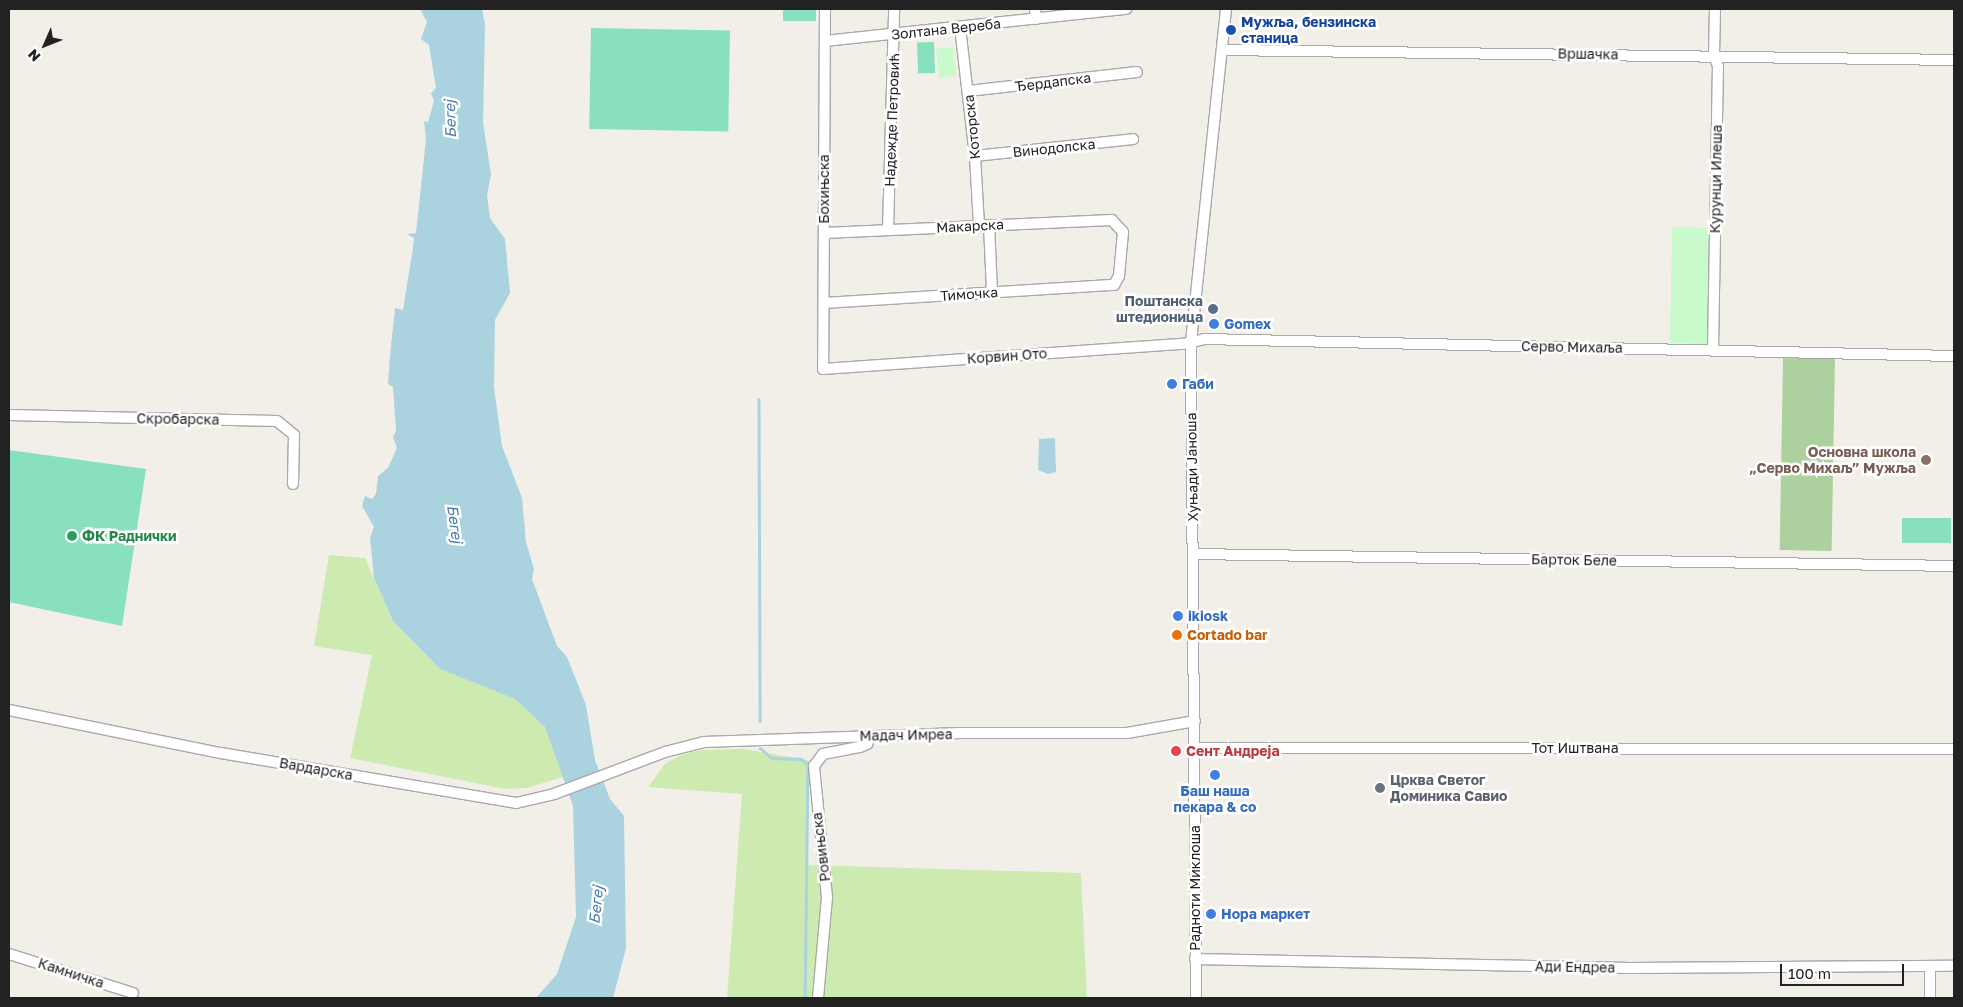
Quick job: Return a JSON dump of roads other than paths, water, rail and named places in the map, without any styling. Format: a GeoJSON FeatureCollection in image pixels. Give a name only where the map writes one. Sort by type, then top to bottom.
{"type":"FeatureCollection","features":[{"type":"Feature","properties":{"kind":"street","name":"Бохињска"},"geometry":{"type":"LineString","coordinates":[[823,369],[825,9]]}},
{"type":"Feature","properties":{"kind":"street","name":"Надежде Петровић"},"geometry":{"type":"LineString","coordinates":[[888,230],[894,9]]}},
{"type":"Feature","properties":{"kind":"street","name":"Золтана Вереба"},"geometry":{"type":"LineString","coordinates":[[825,41],[960,27],[1036,14],[1126,9]]}},
{"type":"Feature","properties":{"kind":"street","name":"Хуњади Јаноша"},"geometry":{"type":"LineString","coordinates":[[1195,748],[1191,342],[1226,9]]}},
{"type":"Feature","properties":{"kind":"street","name":"Курунци Илеша"},"geometry":{"type":"LineString","coordinates":[[1713,350],[1718,66],[1714,56],[1715,9]]}},
{"type":"Feature","properties":{"kind":"street","name":"Которска"},"geometry":{"type":"LineString","coordinates":[[960,27],[992,292]]}},
{"type":"Feature","properties":{"kind":"street","name":"Вршачка"},"geometry":{"type":"LineString","coordinates":[[1222,50],[1954,60]]}},
{"type":"Feature","properties":{"kind":"street","name":"Ђердапска"},"geometry":{"type":"LineString","coordinates":[[968,92],[1137,72]]}},
{"type":"Feature","properties":{"kind":"street","name":"Винодолска"},"geometry":{"type":"LineString","coordinates":[[975,156],[1133,139]]}},
{"type":"Feature","properties":{"kind":"street","name":"Макарска"},"geometry":{"type":"LineString","coordinates":[[824,234],[1116,221],[1123,232],[1119,276],[1114,285]]}},
{"type":"Feature","properties":{"kind":"street","name":"Тимочка"},"geometry":{"type":"LineString","coordinates":[[824,303],[1114,285]]}},
{"type":"Feature","properties":{"kind":"street","name":"Серво Михаља"},"geometry":{"type":"LineString","coordinates":[[1191,342],[1204,339],[1954,356]]}},
{"type":"Feature","properties":{"kind":"street","name":"Корвин Ото"},"geometry":{"type":"LineString","coordinates":[[823,369],[1191,342]]}},
{"type":"Feature","properties":{"kind":"street","name":"Скробарска"},"geometry":{"type":"LineString","coordinates":[[9,415],[278,421],[294,435],[293,484]]}},
{"type":"Feature","properties":{"kind":"street","name":"Барток Беле"},"geometry":{"type":"LineString","coordinates":[[1193,554],[1954,566]]}},
{"type":"Feature","properties":{"kind":"street","name":"Вардарска"},"geometry":{"type":"LineString","coordinates":[[9,710],[221,753],[503,801],[529,802],[621,768]]}},
{"type":"Feature","properties":{"kind":"street","name":"Мадач Имреа"},"geometry":{"type":"LineString","coordinates":[[621,768],[665,752],[704,742],[870,736],[1127,733],[1195,721]]}},
{"type":"Feature","properties":{"kind":"street","name":"Ровињска"},"geometry":{"type":"LineString","coordinates":[[818,998],[827,897],[814,766],[823,754],[860,747],[867,744],[870,736]]}},
{"type":"Feature","properties":{"kind":"street","name":"Тот Иштвана"},"geometry":{"type":"LineString","coordinates":[[1195,748],[1954,749]]}},
{"type":"Feature","properties":{"kind":"street","name":"Радноти Миклоша"},"geometry":{"type":"LineString","coordinates":[[1195,748],[1196,998]]}},
{"type":"Feature","properties":{"kind":"street","name":"Камничка"},"geometry":{"type":"LineString","coordinates":[[9,954],[133,992]]}},
{"type":"Feature","properties":{"kind":"street","name":"Ади Ендреа"},"geometry":{"type":"LineString","coordinates":[[1195,959],[1630,968],[1954,966]]}},
{"type":"Feature","properties":{"kind":"street"},"geometry":{"type":"LineString","coordinates":[[1930,967],[1930,998]]}},
{"type":"Feature","properties":{"kind":"water","name":"Бегеј"},"geometry":{"type":"Polygon","coordinates":[[[420,9],[482,9],[485,24],[483,123],[491,174],[487,195],[490,218],[505,239],[510,293],[495,320],[494,387],[502,446],[522,498],[526,542],[534,569],[532,579],[557,646],[567,657],[586,705],[595,760],[610,799],[624,816],[626,948],[613,998],[536,998],[557,974],[576,917],[573,806],[545,727],[515,699],[440,669],[393,621],[374,578],[370,538],[374,527],[362,506],[365,496],[372,499],[376,494],[378,476],[388,468],[397,448],[393,437],[396,431],[393,387],[388,384],[395,308],[403,310],[414,238],[407,234],[416,233],[426,139],[424,121],[428,122],[434,101],[431,93],[436,88],[429,45],[421,39],[427,22],[420,9]]]}},
{"type":"Feature","properties":{"kind":"water"},"geometry":{"type":"Polygon","coordinates":[[[1055,438],[1056,472],[1048,474],[1038,470],[1039,439],[1055,438]]]}},
{"type":"Feature","properties":{"kind":"waterway"},"geometry":{"type":"LineString","coordinates":[[759,399],[760,721]]}},
{"type":"Feature","properties":{"kind":"waterway"},"geometry":{"type":"LineString","coordinates":[[760,748],[772,758],[801,759],[808,764],[805,998]]}},
{"type":"Feature","properties":{"kind":"place","name":"Мужља, бензинска станица"},"geometry":{"type":"Point","coordinates":[1231,30]}},
{"type":"Feature","properties":{"kind":"place","name":"Поштанска штедионица"},"geometry":{"type":"Point","coordinates":[1213,309]}},
{"type":"Feature","properties":{"kind":"place","name":"Gomex"},"geometry":{"type":"Point","coordinates":[1214,324]}},
{"type":"Feature","properties":{"kind":"place","name":"Габи"},"geometry":{"type":"Point","coordinates":[1172,384]}},
{"type":"Feature","properties":{"kind":"place","name":"Основна школа „Серво Михаљ” Мужља"},"geometry":{"type":"Point","coordinates":[1926,460]}},
{"type":"Feature","properties":{"kind":"place","name":"ФК Раднички"},"geometry":{"type":"Point","coordinates":[72,536]}},
{"type":"Feature","properties":{"kind":"place","name":"ikiosk"},"geometry":{"type":"Point","coordinates":[1178,616]}},
{"type":"Feature","properties":{"kind":"place","name":"Cortado bar"},"geometry":{"type":"Point","coordinates":[1177,635]}},
{"type":"Feature","properties":{"kind":"place","name":"Сент Андреја"},"geometry":{"type":"Point","coordinates":[1176,751]}},
{"type":"Feature","properties":{"kind":"place","name":"Баш наша пекара & co"},"geometry":{"type":"Point","coordinates":[1215,775]}},
{"type":"Feature","properties":{"kind":"place","name":"Црква Светог Доминика Савио"},"geometry":{"type":"Point","coordinates":[1380,788]}},
{"type":"Feature","properties":{"kind":"place","name":"Нора маркет"},"geometry":{"type":"Point","coordinates":[1211,914]}}]}
